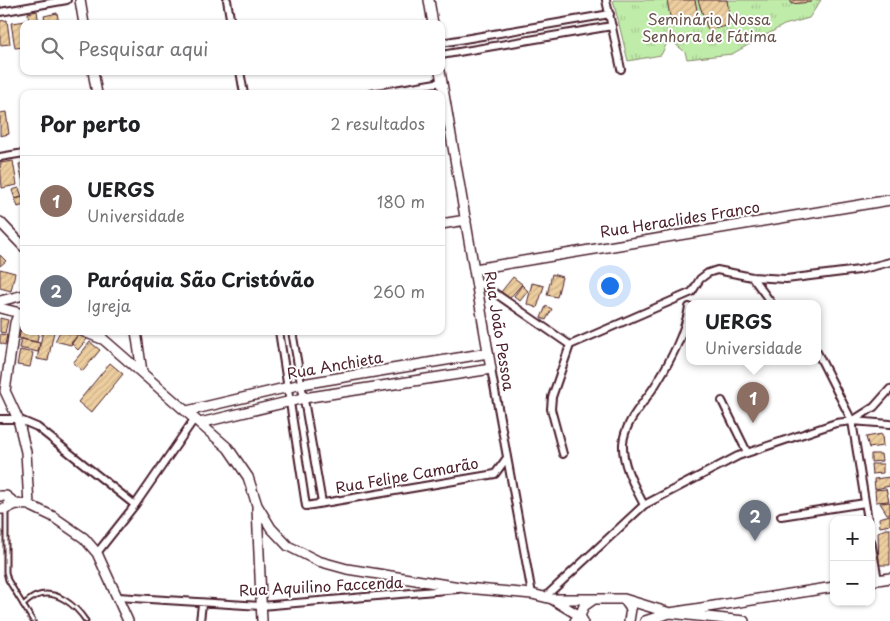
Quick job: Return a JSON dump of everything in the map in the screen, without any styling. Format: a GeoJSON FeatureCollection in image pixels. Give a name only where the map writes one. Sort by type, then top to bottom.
{"type":"FeatureCollection","features":[{"type":"Feature","properties":{"kind":"street"},"geometry":{"type":"LineString","coordinates":[[0,12],[67,0]]}},
{"type":"Feature","properties":{"kind":"street"},"geometry":{"type":"LineString","coordinates":[[80,0],[83,20]]}},
{"type":"Feature","properties":{"kind":"street"},"geometry":{"type":"LineString","coordinates":[[227,0],[230,20]]}},
{"type":"Feature","properties":{"kind":"street"},"geometry":{"type":"LineString","coordinates":[[429,0],[432,20]]}},
{"type":"Feature","properties":{"kind":"street"},"geometry":{"type":"LineString","coordinates":[[606,0],[621,70]]}},
{"type":"Feature","properties":{"kind":"street"},"geometry":{"type":"LineString","coordinates":[[445,43],[610,14]]}},
{"type":"Feature","properties":{"kind":"street"},"geometry":{"type":"LineString","coordinates":[[445,54],[612,26]]}},
{"type":"Feature","properties":{"kind":"street"},"geometry":{"type":"LineString","coordinates":[[94,75],[96,90]]}},
{"type":"Feature","properties":{"kind":"street"},"geometry":{"type":"LineString","coordinates":[[241,75],[243,90]]}},
{"type":"Feature","properties":{"kind":"street","name":"Rua João Pessoa"},"geometry":{"type":"LineString","coordinates":[[441,75],[443,90]]}},
{"type":"Feature","properties":{"kind":"street"},"geometry":{"type":"LineString","coordinates":[[395,90],[442,82]]}},
{"type":"Feature","properties":{"kind":"street","name":"Rua João Pessoa"},"geometry":{"type":"LineString","coordinates":[[445,99],[506,459],[511,468],[532,594]]}},
{"type":"Feature","properties":{"kind":"street"},"geometry":{"type":"LineString","coordinates":[[0,157],[20,154]]}},
{"type":"Feature","properties":{"kind":"street","name":"Rua Heraclides Franco"},"geometry":{"type":"LineString","coordinates":[[475,269],[890,200]]}},
{"type":"Feature","properties":{"kind":"street"},"geometry":{"type":"LineString","coordinates":[[445,223],[466,220]]}},
{"type":"Feature","properties":{"kind":"street"},"geometry":{"type":"LineString","coordinates":[[0,222],[20,242]]}},
{"type":"Feature","properties":{"kind":"street"},"geometry":{"type":"LineString","coordinates":[[690,300],[692,292],[700,279],[717,270],[752,277],[786,279],[859,270],[890,262]]}},
{"type":"Feature","properties":{"kind":"street"},"geometry":{"type":"LineString","coordinates":[[752,277],[769,300]]}},
{"type":"Feature","properties":{"kind":"street"},"geometry":{"type":"LineString","coordinates":[[476,280],[570,345]]}},
{"type":"Feature","properties":{"kind":"street"},"geometry":{"type":"LineString","coordinates":[[563,454],[551,409],[552,397],[570,345],[692,292]]}},
{"type":"Feature","properties":{"kind":"street"},"geometry":{"type":"LineString","coordinates":[[0,300],[20,296]]}},
{"type":"Feature","properties":{"kind":"street"},"geometry":{"type":"LineString","coordinates":[[0,308],[20,313]]}},
{"type":"Feature","properties":{"kind":"street"},"geometry":{"type":"LineString","coordinates":[[644,505],[625,461],[623,443],[627,428],[657,382],[682,334],[686,318]]}},
{"type":"Feature","properties":{"kind":"street"},"geometry":{"type":"LineString","coordinates":[[20,320],[10,351],[5,392],[18,419],[26,452],[29,505]]}},
{"type":"Feature","properties":{"kind":"street"},"geometry":{"type":"LineString","coordinates":[[100,335],[198,421],[238,460],[248,477],[256,505],[262,621]]}},
{"type":"Feature","properties":{"kind":"street"},"geometry":{"type":"LineString","coordinates":[[137,335],[142,372]]}},
{"type":"Feature","properties":{"kind":"street"},"geometry":{"type":"LineString","coordinates":[[280,335],[291,401]]}},
{"type":"Feature","properties":{"kind":"street"},"geometry":{"type":"LineString","coordinates":[[293,335],[322,504]]}},
{"type":"Feature","properties":{"kind":"street","name":"Rua Anchieta"},"geometry":{"type":"LineString","coordinates":[[187,411],[302,384],[488,353]]}},
{"type":"Feature","properties":{"kind":"street"},"geometry":{"type":"LineString","coordinates":[[821,360],[852,421],[867,516]]}},
{"type":"Feature","properties":{"kind":"street"},"geometry":{"type":"LineString","coordinates":[[393,369],[396,384]]}},
{"type":"Feature","properties":{"kind":"street","name":"Rua Anchieta"},"geometry":{"type":"LineString","coordinates":[[198,421],[304,398],[491,369]]}},
{"type":"Feature","properties":{"kind":"street"},"geometry":{"type":"LineString","coordinates":[[852,421],[874,406],[890,389]]}},
{"type":"Feature","properties":{"kind":"street","name":"Rua Felipe Camarão"},"geometry":{"type":"LineString","coordinates":[[291,401],[306,506],[495,474],[506,459]]}},
{"type":"Feature","properties":{"kind":"street"},"geometry":{"type":"LineString","coordinates":[[722,401],[747,452]]}},
{"type":"Feature","properties":{"kind":"street"},"geometry":{"type":"LineString","coordinates":[[0,419],[18,419],[37,427],[135,505]]}},
{"type":"Feature","properties":{"kind":"street"},"geometry":{"type":"LineString","coordinates":[[97,553],[198,421]]}},
{"type":"Feature","properties":{"kind":"street"},"geometry":{"type":"LineString","coordinates":[[548,598],[644,505],[747,452],[836,423],[852,421],[890,424]]}},
{"type":"Feature","properties":{"kind":"street"},"geometry":{"type":"LineString","coordinates":[[3,496],[16,504]]}},
{"type":"Feature","properties":{"kind":"street"},"geometry":{"type":"LineString","coordinates":[[782,516],[865,503]]}},
{"type":"Feature","properties":{"kind":"street"},"geometry":{"type":"LineString","coordinates":[[3,509],[16,504],[29,505],[69,526],[97,553],[128,621]]}},
{"type":"Feature","properties":{"kind":"street"},"geometry":{"type":"LineString","coordinates":[[256,505],[271,528],[288,546],[318,561],[347,569],[466,588],[532,594],[548,598],[624,599],[670,612],[737,621]]}},
{"type":"Feature","properties":{"kind":"street"},"geometry":{"type":"LineString","coordinates":[[875,580],[890,578]]}},
{"type":"Feature","properties":{"kind":"street","name":"Rua Aquilino Faccenda"},"geometry":{"type":"LineString","coordinates":[[118,597],[202,604],[262,606],[466,588]]}},
{"type":"Feature","properties":{"kind":"street"},"geometry":{"type":"LineString","coordinates":[[645,621],[670,612],[830,588]]}},
{"type":"Feature","properties":{"kind":"street"},"geometry":{"type":"LineString","coordinates":[[548,598],[579,619],[584,606],[594,599]]}},
{"type":"Feature","properties":{"kind":"street"},"geometry":{"type":"LineString","coordinates":[[624,599],[631,609],[629,621]]}},
{"type":"Feature","properties":{"kind":"street"},"geometry":{"type":"LineString","coordinates":[[200,621],[202,604]]}},
{"type":"Feature","properties":{"kind":"lane"},"geometry":{"type":"LineString","coordinates":[[3,496],[6,572],[8,580],[33,621]]}},
{"type":"Feature","properties":{"kind":"lane"},"geometry":{"type":"LineString","coordinates":[[23,605],[37,596],[61,598],[74,605],[86,621]]}},
{"type":"Feature","properties":{"kind":"green space","name":"Seminário Nossa Senhora de Fátima"},"geometry":{"type":"Polygon","coordinates":[[[613,0],[821,0],[809,18],[784,25],[732,54],[687,59],[685,52],[669,39],[661,55],[628,61],[613,0]]]}},
{"type":"Feature","properties":{"kind":"building"},"geometry":{"type":"Polygon","coordinates":[[[667,0],[695,0],[699,20],[672,27],[667,0]]]}},
{"type":"Feature","properties":{"kind":"building"},"geometry":{"type":"Polygon","coordinates":[[[698,0],[727,0],[731,25],[708,30],[698,0]]]}},
{"type":"Feature","properties":{"kind":"building"},"geometry":{"type":"Polygon","coordinates":[[[791,0],[811,0],[811,2],[791,4],[791,0]]]}},
{"type":"Feature","properties":{"kind":"building"},"geometry":{"type":"Polygon","coordinates":[[[37,11],[38,20],[29,20],[28,13],[37,11]]]}},
{"type":"Feature","properties":{"kind":"building"},"geometry":{"type":"Polygon","coordinates":[[[57,13],[58,20],[45,20],[44,16],[57,13]]]}},
{"type":"Feature","properties":{"kind":"building"},"geometry":{"type":"Polygon","coordinates":[[[7,20],[10,44],[0,45],[0,21],[7,20]]]}},
{"type":"Feature","properties":{"kind":"building"},"geometry":{"type":"Polygon","coordinates":[[[20,22],[20,47],[15,48],[11,23],[20,22]]]}},
{"type":"Feature","properties":{"kind":"building"},"geometry":{"type":"Polygon","coordinates":[[[6,112],[9,134],[0,136],[0,113],[6,112]]]}},
{"type":"Feature","properties":{"kind":"building"},"geometry":{"type":"Polygon","coordinates":[[[13,161],[17,185],[2,188],[0,163],[13,161]]]}},
{"type":"Feature","properties":{"kind":"building"},"geometry":{"type":"Polygon","coordinates":[[[19,188],[20,198],[15,199],[12,190],[19,188]]]}},
{"type":"Feature","properties":{"kind":"building"},"geometry":{"type":"Polygon","coordinates":[[[20,198],[20,206],[18,207],[15,199],[20,198]]]}},
{"type":"Feature","properties":{"kind":"building"},"geometry":{"type":"Polygon","coordinates":[[[0,255],[6,261],[0,266],[0,255]]]}},
{"type":"Feature","properties":{"kind":"building"},"geometry":{"type":"Polygon","coordinates":[[[0,269],[15,273],[11,291],[0,288],[0,269]]]}},
{"type":"Feature","properties":{"kind":"building"},"geometry":{"type":"Polygon","coordinates":[[[552,274],[562,277],[557,297],[547,295],[552,274]]]}},
{"type":"Feature","properties":{"kind":"building"},"geometry":{"type":"Polygon","coordinates":[[[513,277],[522,284],[509,299],[501,292],[513,277]]]}},
{"type":"Feature","properties":{"kind":"building"},"geometry":{"type":"Polygon","coordinates":[[[532,283],[544,286],[537,308],[527,304],[532,283]]]}},
{"type":"Feature","properties":{"kind":"building"},"geometry":{"type":"Polygon","coordinates":[[[522,285],[528,291],[520,301],[514,296],[522,285]]]}},
{"type":"Feature","properties":{"kind":"building"},"geometry":{"type":"Polygon","coordinates":[[[546,306],[552,309],[546,320],[541,318],[546,306]]]}},
{"type":"Feature","properties":{"kind":"building"},"geometry":{"type":"Polygon","coordinates":[[[0,318],[8,320],[5,333],[0,332],[0,318]]]}},
{"type":"Feature","properties":{"kind":"building"},"geometry":{"type":"Polygon","coordinates":[[[20,333],[20,335],[38,335],[37,342],[19,338],[20,333]]]}},
{"type":"Feature","properties":{"kind":"building"},"geometry":{"type":"Polygon","coordinates":[[[0,334],[7,335],[5,345],[0,343],[0,334]]]}},
{"type":"Feature","properties":{"kind":"building"},"geometry":{"type":"Polygon","coordinates":[[[42,335],[53,335],[48,361],[37,359],[42,335]]]}},
{"type":"Feature","properties":{"kind":"building"},"geometry":{"type":"Polygon","coordinates":[[[58,335],[78,335],[71,345],[55,341],[58,335]]]}},
{"type":"Feature","properties":{"kind":"building"},"geometry":{"type":"Polygon","coordinates":[[[78,335],[82,335],[87,339],[78,350],[71,343],[78,335]]]}},
{"type":"Feature","properties":{"kind":"building"},"geometry":{"type":"Polygon","coordinates":[[[21,339],[40,343],[38,352],[19,348],[21,339]]]}},
{"type":"Feature","properties":{"kind":"building"},"geometry":{"type":"Polygon","coordinates":[[[90,342],[100,350],[83,371],[73,363],[90,342]]]}},
{"type":"Feature","properties":{"kind":"building"},"geometry":{"type":"Polygon","coordinates":[[[20,350],[33,353],[30,367],[17,365],[20,350]]]}},
{"type":"Feature","properties":{"kind":"building"},"geometry":{"type":"Polygon","coordinates":[[[110,363],[123,374],[91,413],[78,402],[110,363]]]}},
{"type":"Feature","properties":{"kind":"building"},"geometry":{"type":"Polygon","coordinates":[[[882,434],[883,446],[869,448],[866,437],[882,434]]]}},
{"type":"Feature","properties":{"kind":"building"},"geometry":{"type":"Polygon","coordinates":[[[871,454],[881,454],[882,461],[871,462],[871,454]]]}},
{"type":"Feature","properties":{"kind":"building"},"geometry":{"type":"Polygon","coordinates":[[[871,464],[883,464],[883,473],[872,474],[871,464]]]}},
{"type":"Feature","properties":{"kind":"building"},"geometry":{"type":"Polygon","coordinates":[[[890,477],[890,486],[875,489],[874,479],[890,477]]]}},
{"type":"Feature","properties":{"kind":"building"},"geometry":{"type":"Polygon","coordinates":[[[886,489],[889,501],[876,502],[875,490],[886,489]]]}},
{"type":"Feature","properties":{"kind":"building"},"geometry":{"type":"Polygon","coordinates":[[[890,502],[890,514],[887,514],[880,503],[890,502]]]}},
{"type":"Feature","properties":{"kind":"building"},"geometry":{"type":"Polygon","coordinates":[[[890,515],[890,525],[880,527],[879,518],[890,515]]]}},
{"type":"Feature","properties":{"kind":"building"},"geometry":{"type":"Polygon","coordinates":[[[890,529],[890,565],[879,565],[878,532],[890,529]]]}},
{"type":"Feature","properties":{"kind":"place","name":"UERGS"},"geometry":{"type":"Point","coordinates":[753,423]}},
{"type":"Feature","properties":{"kind":"place","name":"Paróquia São Cristóvão"},"geometry":{"type":"Point","coordinates":[755,541]}}]}
